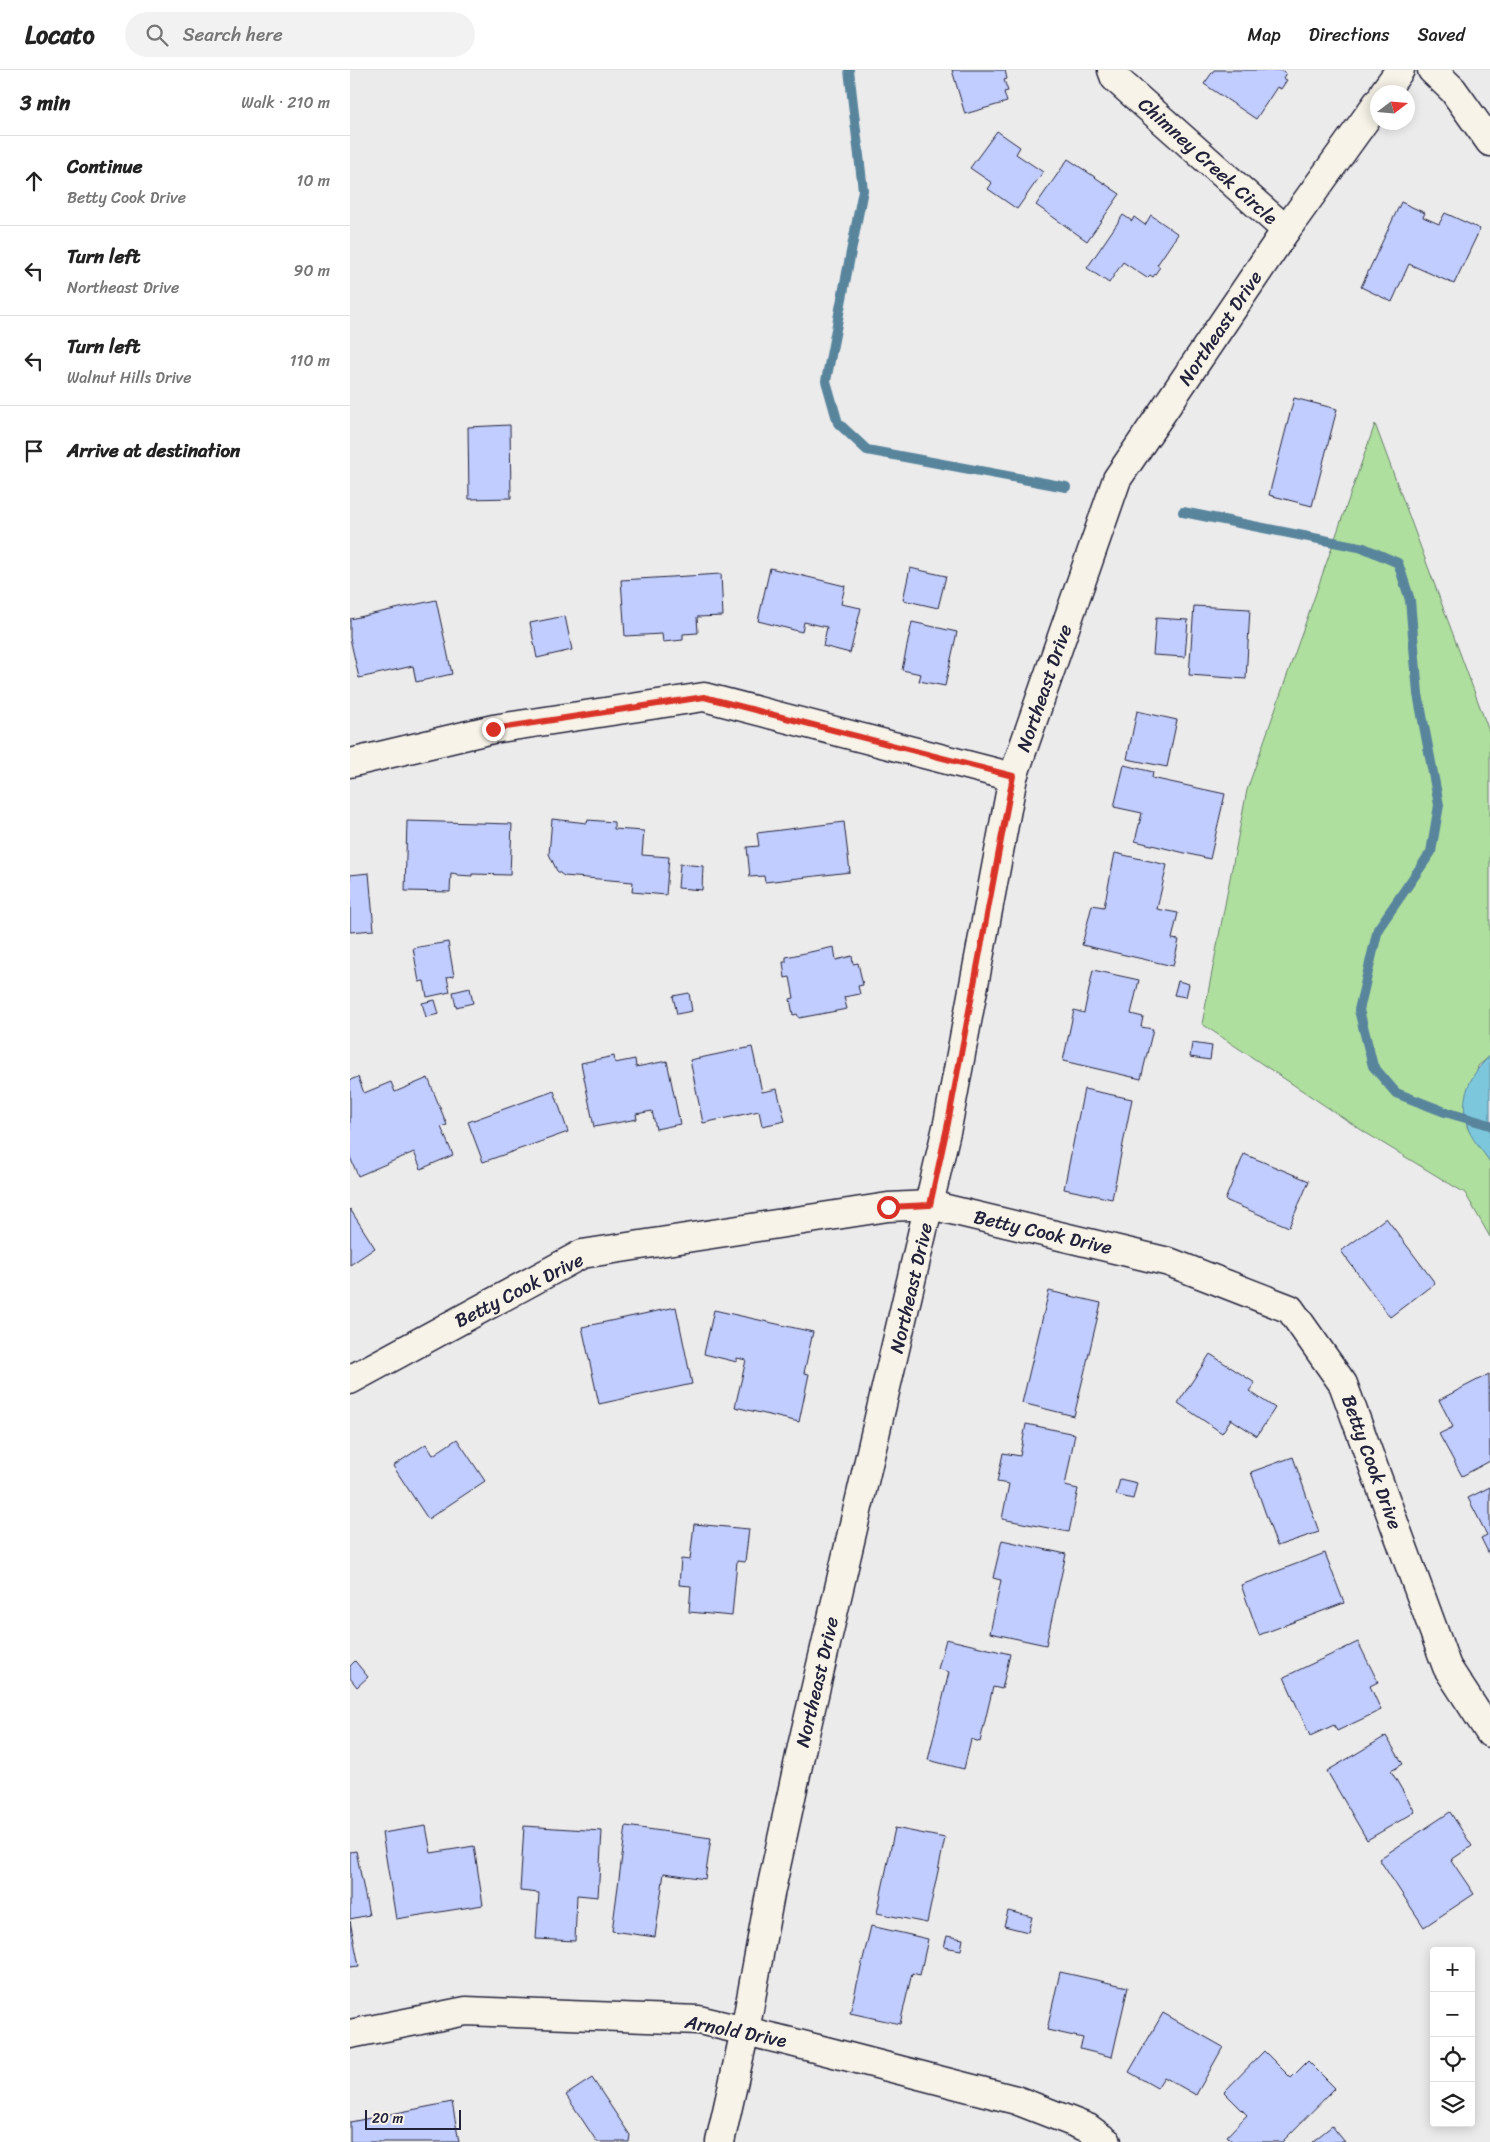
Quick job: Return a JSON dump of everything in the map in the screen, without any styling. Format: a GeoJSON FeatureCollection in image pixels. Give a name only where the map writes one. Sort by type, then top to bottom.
{"type":"FeatureCollection","features":[{"type":"Feature","properties":{"kind":"street","name":"Chimney Creek Circle"},"geometry":{"type":"LineString","coordinates":[[1112,70],[1114,78],[1286,230]]}},
{"type":"Feature","properties":{"kind":"street"},"geometry":{"type":"LineString","coordinates":[[1389,85],[1400,70]]}},
{"type":"Feature","properties":{"kind":"street"},"geometry":{"type":"LineString","coordinates":[[1432,70],[1453,90],[1490,142]]}},
{"type":"Feature","properties":{"kind":"street","name":"Northeast Drive"},"geometry":{"type":"LineString","coordinates":[[720,2142],[745,2031],[770,1894],[803,1742],[950,1113],[1013,776],[1117,479],[1286,230],[1370,113]]}},
{"type":"Feature","properties":{"kind":"street"},"geometry":{"type":"LineString","coordinates":[[350,763],[493,729],[704,697],[1013,776]]}},
{"type":"Feature","properties":{"kind":"street","name":"Betty Cook Drive"},"geometry":{"type":"LineString","coordinates":[[350,1380],[582,1254],[888,1207],[930,1205],[1169,1262],[1290,1309],[1343,1384],[1447,1667],[1490,1733]]}},
{"type":"Feature","properties":{"kind":"street","name":"Arnold Drive"},"geometry":{"type":"LineString","coordinates":[[350,2034],[466,2010],[699,2020],[1016,2100],[1088,2128],[1107,2142]]}},
{"type":"Feature","properties":{"kind":"green space"},"geometry":{"type":"Polygon","coordinates":[[[1375,424],[1490,734],[1490,1056],[1478,1066],[1467,1127],[1490,1162],[1490,1237],[1465,1193],[1366,1133],[1202,1024],[1247,790],[1375,424]]]}},
{"type":"Feature","properties":{"kind":"water"},"geometry":{"type":"Polygon","coordinates":[[[1490,1056],[1490,1162],[1469,1130],[1464,1105],[1465,1096],[1472,1079],[1490,1056]]]}},
{"type":"Feature","properties":{"kind":"building"},"geometry":{"type":"Polygon","coordinates":[[[952,70],[1005,70],[1007,79],[1004,80],[1008,91],[1004,92],[1007,102],[965,114],[952,70]]]}},
{"type":"Feature","properties":{"kind":"building"},"geometry":{"type":"Polygon","coordinates":[[[1214,70],[1281,70],[1286,73],[1283,78],[1287,80],[1281,89],[1277,87],[1256,119],[1204,84],[1214,70]]]}},
{"type":"Feature","properties":{"kind":"building"},"geometry":{"type":"Polygon","coordinates":[[[997,131],[1020,147],[1016,154],[1043,172],[1017,209],[988,189],[992,183],[970,168],[997,131]]]}},
{"type":"Feature","properties":{"kind":"building"},"geometry":{"type":"Polygon","coordinates":[[[1068,159],[1120,194],[1087,241],[1036,205],[1068,159]]]}},
{"type":"Feature","properties":{"kind":"building"},"geometry":{"type":"Polygon","coordinates":[[[1401,202],[1425,213],[1423,217],[1439,224],[1445,213],[1480,229],[1454,284],[1409,264],[1392,302],[1361,287],[1401,202]]]}},
{"type":"Feature","properties":{"kind":"building"},"geometry":{"type":"Polygon","coordinates":[[[1123,215],[1132,221],[1134,217],[1145,225],[1151,215],[1178,234],[1157,265],[1160,267],[1153,277],[1150,275],[1147,278],[1123,262],[1109,283],[1087,268],[1123,215]]]}},
{"type":"Feature","properties":{"kind":"building"},"geometry":{"type":"Polygon","coordinates":[[[1294,398],[1337,409],[1312,506],[1269,495],[1294,398]]]}},
{"type":"Feature","properties":{"kind":"building"},"geometry":{"type":"Polygon","coordinates":[[[510,425],[511,498],[469,499],[468,427],[510,425]]]}},
{"type":"Feature","properties":{"kind":"building"},"geometry":{"type":"Polygon","coordinates":[[[770,568],[845,586],[841,604],[861,608],[850,653],[823,646],[827,627],[804,622],[802,632],[758,621],[770,568]]]}},
{"type":"Feature","properties":{"kind":"building"},"geometry":{"type":"Polygon","coordinates":[[[910,568],[946,576],[938,608],[903,600],[910,568]]]}},
{"type":"Feature","properties":{"kind":"building"},"geometry":{"type":"Polygon","coordinates":[[[721,574],[723,616],[697,617],[698,633],[683,634],[683,640],[663,642],[662,634],[625,636],[621,580],[721,574]]]}},
{"type":"Feature","properties":{"kind":"building"},"geometry":{"type":"Polygon","coordinates":[[[436,600],[452,674],[416,682],[413,666],[359,678],[350,638],[350,619],[436,600]]]}},
{"type":"Feature","properties":{"kind":"building"},"geometry":{"type":"Polygon","coordinates":[[[1194,606],[1250,609],[1246,679],[1189,675],[1194,606]]]}},
{"type":"Feature","properties":{"kind":"building"},"geometry":{"type":"Polygon","coordinates":[[[565,616],[572,650],[537,658],[530,623],[565,616]]]}},
{"type":"Feature","properties":{"kind":"building"},"geometry":{"type":"Polygon","coordinates":[[[1156,618],[1188,620],[1185,657],[1153,655],[1156,618]]]}},
{"type":"Feature","properties":{"kind":"building"},"geometry":{"type":"Polygon","coordinates":[[[912,622],[957,632],[945,686],[919,681],[921,674],[902,670],[912,622]]]}},
{"type":"Feature","properties":{"kind":"building"},"geometry":{"type":"Polygon","coordinates":[[[1137,711],[1177,720],[1167,767],[1127,759],[1137,711]]]}},
{"type":"Feature","properties":{"kind":"building"},"geometry":{"type":"Polygon","coordinates":[[[1124,765],[1153,772],[1152,778],[1225,794],[1210,859],[1135,841],[1142,813],[1114,807],[1124,765]]]}},
{"type":"Feature","properties":{"kind":"building"},"geometry":{"type":"Polygon","coordinates":[[[552,819],[587,823],[588,820],[614,822],[614,829],[644,831],[642,855],[669,857],[666,895],[632,892],[633,882],[564,876],[557,871],[549,854],[552,819]]]}},
{"type":"Feature","properties":{"kind":"building"},"geometry":{"type":"Polygon","coordinates":[[[407,821],[512,824],[510,875],[472,874],[472,876],[451,873],[450,892],[405,891],[407,821]]]}},
{"type":"Feature","properties":{"kind":"building"},"geometry":{"type":"Polygon","coordinates":[[[844,822],[850,872],[765,882],[764,876],[750,877],[747,847],[759,846],[757,833],[844,822]]]}},
{"type":"Feature","properties":{"kind":"building"},"geometry":{"type":"Polygon","coordinates":[[[1115,853],[1167,865],[1157,909],[1178,913],[1172,939],[1179,940],[1173,966],[1082,945],[1092,905],[1104,907],[1115,853]]]}},
{"type":"Feature","properties":{"kind":"building"},"geometry":{"type":"Polygon","coordinates":[[[680,864],[703,866],[702,890],[678,888],[680,864]]]}},
{"type":"Feature","properties":{"kind":"building"},"geometry":{"type":"Polygon","coordinates":[[[369,873],[374,930],[350,932],[350,875],[369,873]]]}},
{"type":"Feature","properties":{"kind":"building"},"geometry":{"type":"Polygon","coordinates":[[[448,942],[454,976],[447,977],[450,992],[427,997],[424,981],[419,982],[413,948],[448,942]]]}},
{"type":"Feature","properties":{"kind":"building"},"geometry":{"type":"Polygon","coordinates":[[[834,947],[836,960],[852,956],[853,964],[858,963],[863,985],[858,986],[860,994],[844,997],[847,1009],[799,1018],[797,1014],[793,1015],[790,999],[794,998],[790,977],[785,978],[783,962],[786,962],[786,957],[834,947]]]}},
{"type":"Feature","properties":{"kind":"building"},"geometry":{"type":"Polygon","coordinates":[[[1093,970],[1139,980],[1131,1014],[1143,1017],[1141,1027],[1153,1029],[1141,1079],[1063,1061],[1074,1010],[1084,1013],[1093,970]]]}},
{"type":"Feature","properties":{"kind":"building"},"geometry":{"type":"Polygon","coordinates":[[[1178,981],[1189,984],[1186,997],[1174,995],[1178,981]]]}},
{"type":"Feature","properties":{"kind":"building"},"geometry":{"type":"Polygon","coordinates":[[[470,988],[473,1003],[456,1007],[453,992],[470,988]]]}},
{"type":"Feature","properties":{"kind":"building"},"geometry":{"type":"Polygon","coordinates":[[[689,993],[692,1011],[677,1014],[673,996],[689,993]]]}},
{"type":"Feature","properties":{"kind":"building"},"geometry":{"type":"Polygon","coordinates":[[[435,1000],[439,1014],[426,1017],[422,1003],[435,1000]]]}},
{"type":"Feature","properties":{"kind":"building"},"geometry":{"type":"Polygon","coordinates":[[[1192,1043],[1212,1046],[1210,1060],[1190,1057],[1192,1043]]]}},
{"type":"Feature","properties":{"kind":"building"},"geometry":{"type":"Polygon","coordinates":[[[752,1047],[762,1092],[777,1089],[785,1121],[762,1126],[759,1111],[703,1123],[690,1060],[752,1047]]]}},
{"type":"Feature","properties":{"kind":"building"},"geometry":{"type":"Polygon","coordinates":[[[614,1056],[615,1063],[635,1059],[636,1067],[667,1061],[680,1124],[656,1129],[652,1111],[636,1114],[637,1119],[594,1127],[581,1063],[614,1056]]]}},
{"type":"Feature","properties":{"kind":"building"},"geometry":{"type":"Polygon","coordinates":[[[358,1077],[364,1093],[391,1082],[395,1092],[428,1078],[447,1125],[441,1127],[453,1155],[421,1169],[414,1152],[358,1176],[350,1157],[350,1080],[358,1077]]]}},
{"type":"Feature","properties":{"kind":"building"},"geometry":{"type":"Polygon","coordinates":[[[1084,1089],[1132,1099],[1112,1199],[1064,1189],[1084,1089]]]}},
{"type":"Feature","properties":{"kind":"building"},"geometry":{"type":"Polygon","coordinates":[[[554,1091],[568,1132],[483,1162],[468,1122],[554,1091]]]}},
{"type":"Feature","properties":{"kind":"building"},"geometry":{"type":"Polygon","coordinates":[[[1244,1154],[1309,1181],[1289,1227],[1225,1200],[1244,1154]]]}},
{"type":"Feature","properties":{"kind":"building"},"geometry":{"type":"Polygon","coordinates":[[[350,1209],[375,1248],[350,1265],[350,1209]]]}},
{"type":"Feature","properties":{"kind":"building"},"geometry":{"type":"Polygon","coordinates":[[[1386,1218],[1435,1283],[1390,1317],[1341,1251],[1386,1218]]]}},
{"type":"Feature","properties":{"kind":"building"},"geometry":{"type":"Polygon","coordinates":[[[1049,1291],[1101,1303],[1074,1416],[1022,1403],[1049,1291]]]}},
{"type":"Feature","properties":{"kind":"building"},"geometry":{"type":"Polygon","coordinates":[[[676,1307],[692,1384],[599,1404],[582,1327],[676,1307]]]}},
{"type":"Feature","properties":{"kind":"building"},"geometry":{"type":"Polygon","coordinates":[[[714,1310],[813,1332],[804,1373],[809,1374],[799,1422],[735,1407],[746,1360],[737,1358],[737,1362],[704,1354],[714,1310]]]}},
{"type":"Feature","properties":{"kind":"building"},"geometry":{"type":"Polygon","coordinates":[[[1210,1354],[1255,1383],[1249,1391],[1275,1408],[1257,1436],[1231,1419],[1222,1433],[1178,1403],[1210,1354]]]}},
{"type":"Feature","properties":{"kind":"building"},"geometry":{"type":"Polygon","coordinates":[[[1489,1374],[1490,1461],[1462,1476],[1439,1434],[1453,1427],[1439,1400],[1489,1374]]]}},
{"type":"Feature","properties":{"kind":"building"},"geometry":{"type":"Polygon","coordinates":[[[1026,1424],[1075,1434],[1065,1486],[1078,1489],[1069,1532],[1002,1519],[1009,1484],[997,1482],[1003,1453],[1020,1456],[1026,1424]]]}},
{"type":"Feature","properties":{"kind":"building"},"geometry":{"type":"Polygon","coordinates":[[[457,1439],[485,1481],[428,1519],[393,1466],[426,1444],[433,1455],[457,1439]]]}},
{"type":"Feature","properties":{"kind":"building"},"geometry":{"type":"Polygon","coordinates":[[[1293,1457],[1319,1532],[1277,1546],[1251,1472],[1293,1457]]]}},
{"type":"Feature","properties":{"kind":"building"},"geometry":{"type":"Polygon","coordinates":[[[1120,1479],[1137,1483],[1133,1499],[1116,1495],[1120,1479]]]}},
{"type":"Feature","properties":{"kind":"building"},"geometry":{"type":"Polygon","coordinates":[[[1490,1487],[1490,1556],[1481,1538],[1487,1535],[1468,1498],[1490,1487]]]}},
{"type":"Feature","properties":{"kind":"building"},"geometry":{"type":"Polygon","coordinates":[[[694,1524],[749,1529],[745,1562],[737,1561],[732,1616],[689,1612],[691,1586],[679,1585],[681,1559],[690,1560],[694,1524]]]}},
{"type":"Feature","properties":{"kind":"building"},"geometry":{"type":"Polygon","coordinates":[[[1002,1540],[1066,1554],[1046,1645],[990,1633],[1001,1580],[993,1578],[1002,1540]]]}},
{"type":"Feature","properties":{"kind":"building"},"geometry":{"type":"Polygon","coordinates":[[[1325,1553],[1344,1603],[1259,1635],[1241,1585],[1325,1553]]]}},
{"type":"Feature","properties":{"kind":"building"},"geometry":{"type":"Polygon","coordinates":[[[946,1639],[1010,1654],[1002,1689],[993,1687],[980,1742],[971,1739],[964,1769],[928,1760],[949,1672],[938,1669],[946,1639]]]}},
{"type":"Feature","properties":{"kind":"building"},"geometry":{"type":"Polygon","coordinates":[[[1358,1642],[1378,1682],[1370,1686],[1381,1710],[1337,1731],[1334,1725],[1310,1736],[1284,1677],[1358,1642]]]}},
{"type":"Feature","properties":{"kind":"building"},"geometry":{"type":"Polygon","coordinates":[[[355,1661],[368,1677],[357,1687],[350,1678],[350,1666],[355,1661]]]}},
{"type":"Feature","properties":{"kind":"building"},"geometry":{"type":"Polygon","coordinates":[[[1386,1736],[1403,1764],[1391,1771],[1415,1812],[1367,1840],[1327,1771],[1386,1736]]]}},
{"type":"Feature","properties":{"kind":"building"},"geometry":{"type":"Polygon","coordinates":[[[1450,1812],[1472,1846],[1451,1860],[1474,1894],[1424,1927],[1379,1859],[1450,1812]]]}},
{"type":"Feature","properties":{"kind":"building"},"geometry":{"type":"Polygon","coordinates":[[[426,1826],[431,1853],[474,1846],[483,1905],[396,1919],[382,1833],[426,1826]]]}},
{"type":"Feature","properties":{"kind":"building"},"geometry":{"type":"Polygon","coordinates":[[[524,1826],[602,1831],[598,1897],[577,1895],[575,1941],[536,1939],[539,1893],[520,1891],[524,1826]]]}},
{"type":"Feature","properties":{"kind":"building"},"geometry":{"type":"Polygon","coordinates":[[[626,1826],[711,1838],[705,1879],[664,1873],[655,1937],[612,1931],[626,1826]]]}},
{"type":"Feature","properties":{"kind":"building"},"geometry":{"type":"Polygon","coordinates":[[[895,1828],[945,1838],[927,1923],[877,1913],[895,1828]]]}},
{"type":"Feature","properties":{"kind":"building"},"geometry":{"type":"Polygon","coordinates":[[[356,1851],[369,1915],[350,1919],[350,1852],[356,1851]]]}},
{"type":"Feature","properties":{"kind":"building"},"geometry":{"type":"Polygon","coordinates":[[[1008,1911],[1032,1917],[1028,1932],[1004,1926],[1008,1911]]]}},
{"type":"Feature","properties":{"kind":"building"},"geometry":{"type":"Polygon","coordinates":[[[350,1921],[359,1966],[350,1967],[350,1921]]]}},
{"type":"Feature","properties":{"kind":"building"},"geometry":{"type":"Polygon","coordinates":[[[871,1926],[928,1939],[920,1975],[912,1973],[900,2024],[850,2013],[871,1926]]]}},
{"type":"Feature","properties":{"kind":"building"},"geometry":{"type":"Polygon","coordinates":[[[947,1936],[963,1939],[961,1950],[944,1947],[947,1936]]]}},
{"type":"Feature","properties":{"kind":"building"},"geometry":{"type":"Polygon","coordinates":[[[1060,1972],[1128,1987],[1112,2057],[1080,2049],[1083,2038],[1047,2030],[1060,1972]]]}},
{"type":"Feature","properties":{"kind":"building"},"geometry":{"type":"Polygon","coordinates":[[[1163,2013],[1223,2047],[1196,2095],[1164,2077],[1157,2088],[1129,2072],[1163,2013]]]}},
{"type":"Feature","properties":{"kind":"building"},"geometry":{"type":"Polygon","coordinates":[[[1264,2051],[1291,2078],[1308,2061],[1335,2088],[1282,2142],[1233,2142],[1227,2136],[1247,2115],[1224,2092],[1264,2051]]]}},
{"type":"Feature","properties":{"kind":"building"},"geometry":{"type":"Polygon","coordinates":[[[592,2078],[630,2135],[629,2142],[597,2142],[566,2095],[592,2078]]]}},
{"type":"Feature","properties":{"kind":"building"},"geometry":{"type":"Polygon","coordinates":[[[452,2102],[459,2142],[350,2142],[350,2122],[452,2102]]]}},
{"type":"Feature","properties":{"kind":"building"},"geometry":{"type":"Polygon","coordinates":[[[1332,2126],[1345,2142],[1312,2142],[1332,2126]]]}},
{"type":"Feature","properties":{"kind":"waterway"},"geometry":{"type":"LineString","coordinates":[[849,70],[863,190],[826,381],[838,423],[867,450],[1066,487]]}},
{"type":"Feature","properties":{"kind":"waterway"},"geometry":{"type":"LineString","coordinates":[[1183,512],[1364,548],[1398,563],[1410,600],[1418,694],[1439,805],[1431,852],[1378,929],[1359,1010],[1373,1066],[1396,1093],[1445,1112],[1490,1125]]}},
{"type":"Feature","properties":{"kind":"route"},"geometry":{"type":"LineString","coordinates":[[493,729],[704,697],[1013,776],[948,1123],[930,1205],[888,1207]]}}]}
